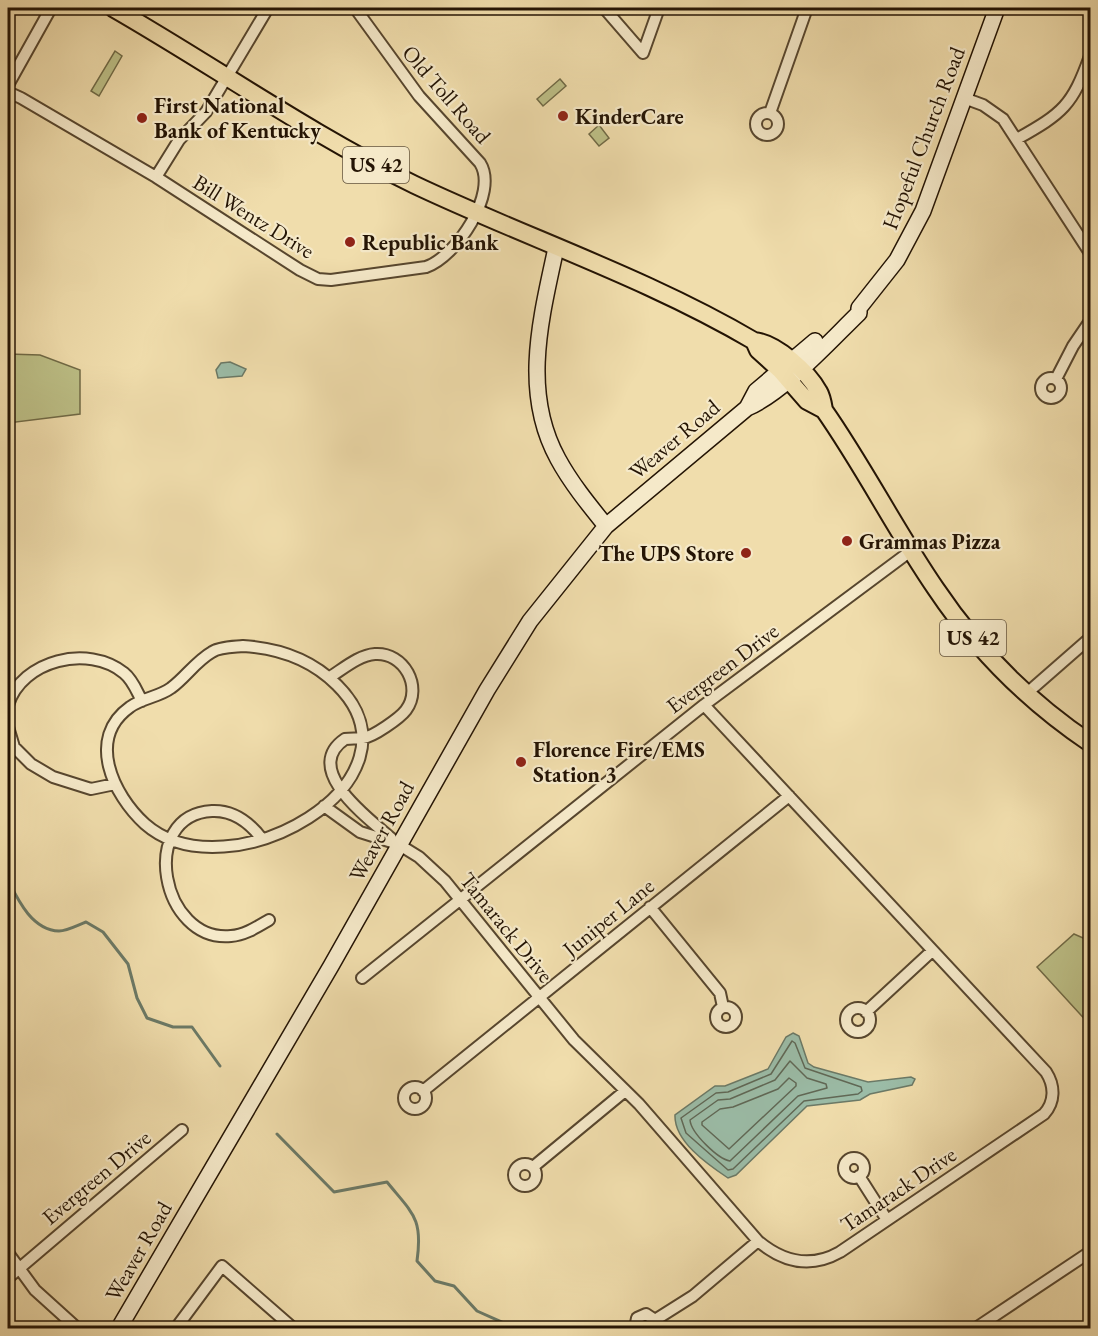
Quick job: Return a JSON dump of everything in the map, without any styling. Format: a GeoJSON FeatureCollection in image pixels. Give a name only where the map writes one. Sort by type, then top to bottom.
{"type":"FeatureCollection","features":[{"type":"Feature","properties":{"kind":"main road","name":"US 42"},"geometry":{"type":"LineString","coordinates":[[113,8],[344,148],[416,185],[672,297],[754,341],[766,342],[790,370],[807,401],[824,410],[936,589],[975,641],[1026,694],[1090,743]]}},
{"type":"Feature","properties":{"kind":"main road","name":"Hopeful Church Road"},"geometry":{"type":"LineString","coordinates":[[790,370],[860,313],[859,308],[881,282],[911,236],[923,211],[996,8]]}},
{"type":"Feature","properties":{"kind":"main road"},"geometry":{"type":"LineString","coordinates":[[556,248],[537,353],[537,404],[558,460],[606,526]]}},
{"type":"Feature","properties":{"kind":"main road","name":"Weaver Road"},"geometry":{"type":"LineString","coordinates":[[119,1329],[326,976],[398,844],[530,621],[606,526],[747,408],[763,401],[790,370]]}},
{"type":"Feature","properties":{"kind":"street"},"geometry":{"type":"LineString","coordinates":[[8,85],[53,8]]}},
{"type":"Feature","properties":{"kind":"street"},"geometry":{"type":"LineString","coordinates":[[156,177],[179,140],[206,112],[268,8]]}},
{"type":"Feature","properties":{"kind":"street","name":"Old Toll Road"},"geometry":{"type":"LineString","coordinates":[[355,8],[419,96],[480,162],[485,172],[486,183],[477,212]]}},
{"type":"Feature","properties":{"kind":"street"},"geometry":{"type":"LineString","coordinates":[[604,8],[643,53],[659,8]]}},
{"type":"Feature","properties":{"kind":"street"},"geometry":{"type":"LineString","coordinates":[[770,113],[807,8]]}},
{"type":"Feature","properties":{"kind":"street"},"geometry":{"type":"LineString","coordinates":[[1017,139],[1064,110],[1076,91],[1090,56]]}},
{"type":"Feature","properties":{"kind":"street","name":"Bill Wentz Drive"},"geometry":{"type":"LineString","coordinates":[[8,92],[156,177],[300,270],[318,279],[331,280],[436,264],[458,243],[477,212]]}},
{"type":"Feature","properties":{"kind":"street"},"geometry":{"type":"LineString","coordinates":[[964,98],[994,111],[1017,139],[1090,253]]}},
{"type":"Feature","properties":{"kind":"street"},"geometry":{"type":"LineString","coordinates":[[1056,379],[1073,346],[1090,321]]}},
{"type":"Feature","properties":{"kind":"street","name":"Evergreen Drive"},"geometry":{"type":"LineString","coordinates":[[362,978],[704,705],[912,550]]}},
{"type":"Feature","properties":{"kind":"street"},"geometry":{"type":"LineString","coordinates":[[1026,694],[1090,638]]}},
{"type":"Feature","properties":{"kind":"street"},"geometry":{"type":"LineString","coordinates":[[243,646],[287,653],[330,677],[354,706],[364,738],[358,765],[342,790],[324,807],[294,826],[238,847],[213,849],[189,846],[169,839],[135,814],[115,784],[107,760],[108,736],[121,715],[142,701],[169,690],[213,651],[243,646]]}},
{"type":"Feature","properties":{"kind":"street"},"geometry":{"type":"LineString","coordinates":[[330,677],[363,657],[375,654],[394,658],[408,672],[412,691],[406,709],[397,719],[364,738],[345,739],[331,753],[330,772],[342,790],[368,820],[398,844]]}},
{"type":"Feature","properties":{"kind":"street"},"geometry":{"type":"LineString","coordinates":[[8,705],[18,684],[32,673],[48,664],[76,658],[92,660],[124,673],[142,701]]}},
{"type":"Feature","properties":{"kind":"street","name":"Tamarack Drive"},"geometry":{"type":"LineString","coordinates":[[398,844],[419,857],[460,898],[588,1054],[625,1091],[758,1241],[781,1257],[805,1263],[816,1262],[840,1252],[1037,1120],[1048,1110],[1052,1100],[1052,1083],[1046,1072],[704,705]]}},
{"type":"Feature","properties":{"kind":"street"},"geometry":{"type":"LineString","coordinates":[[8,727],[14,747],[31,764],[53,777],[91,789],[115,784]]}},
{"type":"Feature","properties":{"kind":"street","name":"Juniper Lane"},"geometry":{"type":"LineString","coordinates":[[423,1091],[789,796]]}},
{"type":"Feature","properties":{"kind":"street"},"geometry":{"type":"LineString","coordinates":[[324,807],[360,832],[398,844]]}},
{"type":"Feature","properties":{"kind":"street"},"geometry":{"type":"LineString","coordinates":[[262,839],[242,819],[215,811],[186,818],[169,839],[167,881],[175,902],[194,927],[216,936],[242,934],[269,920]]}},
{"type":"Feature","properties":{"kind":"street"},"geometry":{"type":"LineString","coordinates":[[651,907],[720,993],[723,1007]]}},
{"type":"Feature","properties":{"kind":"street"},"geometry":{"type":"LineString","coordinates":[[866,1012],[932,951]]}},
{"type":"Feature","properties":{"kind":"street"},"geometry":{"type":"LineString","coordinates":[[533,1167],[625,1091]]}},
{"type":"Feature","properties":{"kind":"street","name":"Evergreen Drive"},"geometry":{"type":"LineString","coordinates":[[8,1278],[182,1130]]}},
{"type":"Feature","properties":{"kind":"street"},"geometry":{"type":"LineString","coordinates":[[859,1176],[887,1220]]}},
{"type":"Feature","properties":{"kind":"street"},"geometry":{"type":"LineString","coordinates":[[634,1329],[635,1321],[646,1314],[656,1324],[758,1241]]}},
{"type":"Feature","properties":{"kind":"street"},"geometry":{"type":"LineString","coordinates":[[976,1329],[1090,1252]]}},
{"type":"Feature","properties":{"kind":"street"},"geometry":{"type":"LineString","coordinates":[[8,1253],[35,1290],[77,1329]]}},
{"type":"Feature","properties":{"kind":"street"},"geometry":{"type":"LineString","coordinates":[[176,1329],[222,1266],[293,1329]]}},
{"type":"Feature","properties":{"kind":"green space"},"geometry":{"type":"Polygon","coordinates":[[[115,51],[122,56],[99,96],[91,91],[115,51]]]}},
{"type":"Feature","properties":{"kind":"green space"},"geometry":{"type":"Polygon","coordinates":[[[560,79],[566,86],[543,106],[537,99],[560,79]]]}},
{"type":"Feature","properties":{"kind":"green space"},"geometry":{"type":"Polygon","coordinates":[[[599,125],[609,138],[599,146],[589,134],[599,125]]]}},
{"type":"Feature","properties":{"kind":"green space"},"geometry":{"type":"Polygon","coordinates":[[[8,354],[40,355],[80,370],[80,414],[8,423],[8,354]]]}},
{"type":"Feature","properties":{"kind":"green space"},"geometry":{"type":"Polygon","coordinates":[[[1074,934],[1090,941],[1090,1025],[1037,967],[1074,934]]]}},
{"type":"Feature","properties":{"kind":"water"},"geometry":{"type":"Polygon","coordinates":[[[230,362],[246,369],[242,376],[218,378],[216,370],[221,363],[230,362]]]}},
{"type":"Feature","properties":{"kind":"water"},"geometry":{"type":"Polygon","coordinates":[[[793,1033],[799,1036],[808,1063],[814,1067],[868,1082],[911,1077],[915,1079],[912,1085],[870,1094],[860,1100],[807,1106],[736,1175],[728,1178],[702,1159],[686,1143],[676,1125],[675,1115],[715,1086],[725,1086],[768,1069],[786,1037],[793,1033]]]}},
{"type":"Feature","properties":{"kind":"waterway"},"geometry":{"type":"LineString","coordinates":[[8,880],[27,913],[41,925],[59,931],[86,922],[103,932],[128,964],[137,998],[147,1018],[173,1027],[192,1027],[220,1066]]}},
{"type":"Feature","properties":{"kind":"waterway"},"geometry":{"type":"LineString","coordinates":[[277,1134],[334,1192],[387,1182],[414,1217],[418,1235],[417,1261],[435,1281],[454,1286],[477,1311],[515,1328]]}},
{"type":"Feature","properties":{"kind":"place","name":"KinderCare"},"geometry":{"type":"Point","coordinates":[563,116]}},
{"type":"Feature","properties":{"kind":"place","name":"First National Bank of Kentucky"},"geometry":{"type":"Point","coordinates":[142,118]}},
{"type":"Feature","properties":{"kind":"place","name":"Republic Bank"},"geometry":{"type":"Point","coordinates":[350,242]}},
{"type":"Feature","properties":{"kind":"place","name":"Grammas Pizza"},"geometry":{"type":"Point","coordinates":[847,541]}},
{"type":"Feature","properties":{"kind":"place","name":"The UPS Store"},"geometry":{"type":"Point","coordinates":[746,553]}},
{"type":"Feature","properties":{"kind":"place","name":"Florence Fire/EMS Station 3"},"geometry":{"type":"Point","coordinates":[521,762]}}]}
